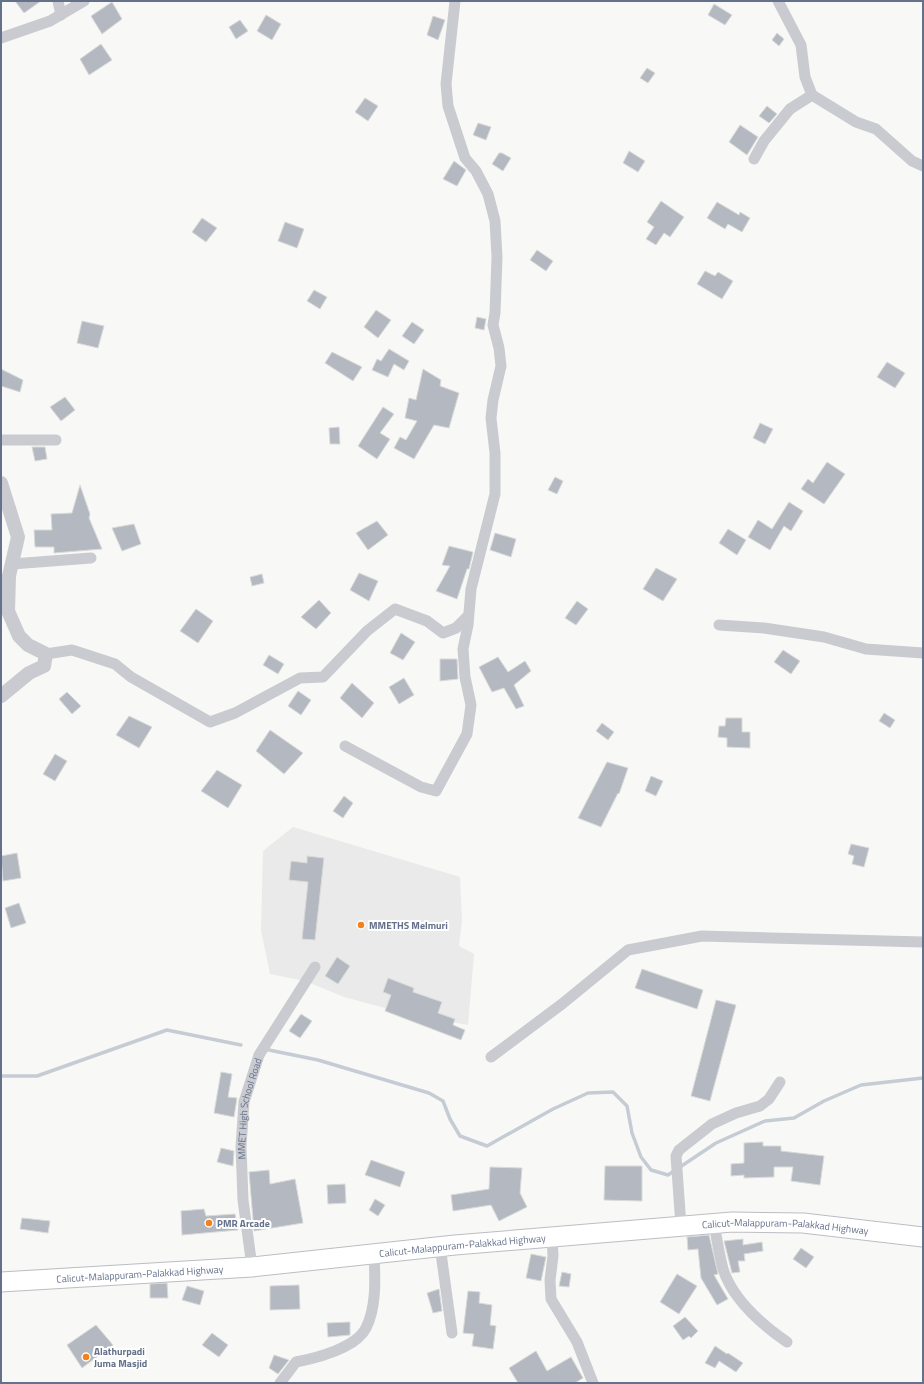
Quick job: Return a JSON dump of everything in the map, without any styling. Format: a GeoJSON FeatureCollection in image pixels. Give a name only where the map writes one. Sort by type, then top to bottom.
{"type":"FeatureCollection","features":[{"type":"Feature","properties":{"kind":"highway","name":"Calicut-Malappuram-Palakkad Highway"},"geometry":{"type":"LineString","coordinates":[[1,1282],[252,1267],[440,1246],[552,1236],[681,1219],[714,1224],[803,1223],[923,1237]]}},
{"type":"Feature","properties":{"kind":"street"},"geometry":{"type":"LineString","coordinates":[[58,1],[60,15]]}},
{"type":"Feature","properties":{"kind":"street"},"geometry":{"type":"LineString","coordinates":[[1,38],[50,21],[84,1]]}},
{"type":"Feature","properties":{"kind":"street"},"geometry":{"type":"LineString","coordinates":[[345,746],[421,787],[436,791],[467,734],[471,705],[465,677],[463,649],[468,625],[471,589],[495,494],[495,453],[491,418],[495,389],[501,366],[499,348],[493,325],[495,313],[497,257],[494,221],[488,194],[476,171],[465,158],[448,106],[446,84],[455,1]]}},
{"type":"Feature","properties":{"kind":"street"},"geometry":{"type":"LineString","coordinates":[[778,1],[801,45],[805,77],[812,95],[856,122],[876,129],[912,161],[923,166]]}},
{"type":"Feature","properties":{"kind":"street"},"geometry":{"type":"LineString","coordinates":[[754,159],[764,142],[790,109],[812,95]]}},
{"type":"Feature","properties":{"kind":"street"},"geometry":{"type":"LineString","coordinates":[[1,440],[56,440]]}},
{"type":"Feature","properties":{"kind":"street"},"geometry":{"type":"LineString","coordinates":[[1,483],[18,537],[9,576],[8,611],[19,636],[28,645],[46,654],[72,650],[115,664],[131,677],[210,722],[234,713],[300,678],[323,677],[367,631],[395,609],[426,621],[443,633],[456,628],[468,616]]}},
{"type":"Feature","properties":{"kind":"street"},"geometry":{"type":"LineString","coordinates":[[12,564],[91,558]]}},
{"type":"Feature","properties":{"kind":"street"},"geometry":{"type":"LineString","coordinates":[[719,625],[764,628],[824,637],[866,649],[923,653]]}},
{"type":"Feature","properties":{"kind":"street"},"geometry":{"type":"LineString","coordinates":[[1,696],[29,673],[44,666],[46,654]]}},
{"type":"Feature","properties":{"kind":"street"},"geometry":{"type":"LineString","coordinates":[[491,1057],[562,1004],[628,950],[702,936],[923,942]]}},
{"type":"Feature","properties":{"kind":"street","name":"MMET High School Road"},"geometry":{"type":"LineString","coordinates":[[252,1267],[243,1200],[241,1146],[244,1102],[258,1055],[314,967]]}},
{"type":"Feature","properties":{"kind":"street"},"geometry":{"type":"LineString","coordinates":[[681,1219],[676,1156],[679,1150],[712,1124],[760,1106],[768,1099],[780,1082]]}},
{"type":"Feature","properties":{"kind":"street"},"geometry":{"type":"LineString","coordinates":[[714,1224],[724,1269],[732,1289],[763,1325],[787,1342]]}},
{"type":"Feature","properties":{"kind":"street"},"geometry":{"type":"LineString","coordinates":[[552,1236],[553,1256],[550,1280],[551,1300],[577,1342],[589,1380]]}},
{"type":"Feature","properties":{"kind":"street"},"geometry":{"type":"LineString","coordinates":[[440,1246],[452,1333]]}},
{"type":"Feature","properties":{"kind":"street"},"geometry":{"type":"LineString","coordinates":[[280,1383],[296,1362],[308,1360],[350,1345],[366,1330],[375,1287],[374,1253]]}},
{"type":"Feature","properties":{"kind":"shaded area","name":"MMETHS Melmuri"},"geometry":{"type":"Polygon","coordinates":[[[293,827],[460,877],[462,920],[459,946],[474,954],[468,1025],[411,1015],[344,997],[305,981],[270,974],[261,930],[263,851],[293,827]]]}},
{"type":"Feature","properties":{"kind":"building"},"geometry":{"type":"Polygon","coordinates":[[[15,1],[41,1],[24,13],[15,1]]]}},
{"type":"Feature","properties":{"kind":"building"},"geometry":{"type":"Polygon","coordinates":[[[112,2],[122,19],[102,34],[91,16],[112,2]]]}},
{"type":"Feature","properties":{"kind":"building"},"geometry":{"type":"Polygon","coordinates":[[[714,4],[732,15],[725,25],[708,15],[714,4]]]}},
{"type":"Feature","properties":{"kind":"building"},"geometry":{"type":"Polygon","coordinates":[[[266,15],[281,24],[272,40],[257,31],[266,15]]]}},
{"type":"Feature","properties":{"kind":"building"},"geometry":{"type":"Polygon","coordinates":[[[433,16],[445,20],[438,40],[427,35],[433,16]]]}},
{"type":"Feature","properties":{"kind":"building"},"geometry":{"type":"Polygon","coordinates":[[[240,20],[248,31],[236,39],[229,27],[240,20]]]}},
{"type":"Feature","properties":{"kind":"building"},"geometry":{"type":"Polygon","coordinates":[[[777,33],[784,39],[779,46],[772,40],[777,33]]]}},
{"type":"Feature","properties":{"kind":"building"},"geometry":{"type":"Polygon","coordinates":[[[101,44],[112,60],[89,75],[80,59],[101,44]]]}},
{"type":"Feature","properties":{"kind":"building"},"geometry":{"type":"Polygon","coordinates":[[[647,68],[655,73],[648,83],[640,78],[647,68]]]}},
{"type":"Feature","properties":{"kind":"building"},"geometry":{"type":"Polygon","coordinates":[[[365,98],[378,106],[368,121],[355,112],[365,98]]]}},
{"type":"Feature","properties":{"kind":"building"},"geometry":{"type":"Polygon","coordinates":[[[767,106],[777,114],[769,123],[759,116],[767,106]]]}},
{"type":"Feature","properties":{"kind":"building"},"geometry":{"type":"Polygon","coordinates":[[[478,123],[491,127],[486,140],[473,135],[478,123]]]}},
{"type":"Feature","properties":{"kind":"building"},"geometry":{"type":"Polygon","coordinates":[[[740,125],[758,137],[747,155],[729,142],[740,125]]]}},
{"type":"Feature","properties":{"kind":"building"},"geometry":{"type":"Polygon","coordinates":[[[629,151],[645,161],[638,172],[623,163],[629,151]]]}},
{"type":"Feature","properties":{"kind":"building"},"geometry":{"type":"Polygon","coordinates":[[[499,153],[511,158],[503,171],[492,164],[499,153]]]}},
{"type":"Feature","properties":{"kind":"building"},"geometry":{"type":"Polygon","coordinates":[[[454,161],[466,170],[457,186],[443,179],[454,161]]]}},
{"type":"Feature","properties":{"kind":"building"},"geometry":{"type":"Polygon","coordinates":[[[661,201],[684,217],[670,237],[664,233],[656,245],[646,239],[654,227],[647,222],[661,201]]]}},
{"type":"Feature","properties":{"kind":"building"},"geometry":{"type":"Polygon","coordinates":[[[717,202],[739,215],[740,212],[750,218],[742,232],[728,224],[725,229],[707,218],[717,202]]]}},
{"type":"Feature","properties":{"kind":"building"},"geometry":{"type":"Polygon","coordinates":[[[202,218],[217,228],[206,242],[192,232],[202,218]]]}},
{"type":"Feature","properties":{"kind":"building"},"geometry":{"type":"Polygon","coordinates":[[[285,222],[304,229],[297,248],[278,241],[285,222]]]}},
{"type":"Feature","properties":{"kind":"building"},"geometry":{"type":"Polygon","coordinates":[[[537,250],[553,261],[546,271],[530,260],[537,250]]]}},
{"type":"Feature","properties":{"kind":"building"},"geometry":{"type":"Polygon","coordinates":[[[705,271],[715,276],[718,272],[733,281],[722,299],[697,284],[705,271]]]}},
{"type":"Feature","properties":{"kind":"building"},"geometry":{"type":"Polygon","coordinates":[[[314,290],[327,297],[320,309],[307,301],[314,290]]]}},
{"type":"Feature","properties":{"kind":"building"},"geometry":{"type":"Polygon","coordinates":[[[376,310],[391,320],[378,338],[364,327],[376,310]]]}},
{"type":"Feature","properties":{"kind":"building"},"geometry":{"type":"Polygon","coordinates":[[[477,317],[486,319],[484,330],[475,328],[477,317]]]}},
{"type":"Feature","properties":{"kind":"building"},"geometry":{"type":"Polygon","coordinates":[[[82,321],[104,326],[98,348],[77,343],[82,321]]]}},
{"type":"Feature","properties":{"kind":"building"},"geometry":{"type":"Polygon","coordinates":[[[412,322],[424,330],[414,344],[402,336],[412,322]]]}},
{"type":"Feature","properties":{"kind":"building"},"geometry":{"type":"Polygon","coordinates":[[[389,349],[409,361],[404,370],[394,364],[388,377],[372,370],[377,359],[381,361],[389,349]]]}},
{"type":"Feature","properties":{"kind":"building"},"geometry":{"type":"Polygon","coordinates":[[[332,352],[362,367],[353,381],[325,363],[332,352]]]}},
{"type":"Feature","properties":{"kind":"building"},"geometry":{"type":"Polygon","coordinates":[[[887,362],[905,373],[895,388],[877,377],[887,362]]]}},
{"type":"Feature","properties":{"kind":"building"},"geometry":{"type":"Polygon","coordinates":[[[1,369],[23,380],[20,392],[1,386],[1,369]]]}},
{"type":"Feature","properties":{"kind":"building"},"geometry":{"type":"Polygon","coordinates":[[[423,369],[441,380],[440,386],[459,393],[449,428],[434,425],[414,459],[394,448],[400,437],[406,440],[417,421],[405,418],[409,398],[416,400],[423,369]]]}},
{"type":"Feature","properties":{"kind":"building"},"geometry":{"type":"Polygon","coordinates":[[[65,397],[75,410],[61,421],[50,407],[65,397]]]}},
{"type":"Feature","properties":{"kind":"building"},"geometry":{"type":"Polygon","coordinates":[[[383,407],[394,414],[380,433],[390,439],[377,459],[358,446],[383,407]]]}},
{"type":"Feature","properties":{"kind":"building"},"geometry":{"type":"Polygon","coordinates":[[[760,423],[773,429],[765,444],[753,438],[760,423]]]}},
{"type":"Feature","properties":{"kind":"building"},"geometry":{"type":"Polygon","coordinates":[[[339,427],[340,444],[330,444],[329,428],[339,427]]]}},
{"type":"Feature","properties":{"kind":"building"},"geometry":{"type":"Polygon","coordinates":[[[32,447],[45,447],[47,459],[35,461],[32,447]]]}},
{"type":"Feature","properties":{"kind":"building"},"geometry":{"type":"Polygon","coordinates":[[[827,462],[845,474],[824,504],[801,489],[808,479],[813,483],[827,462]]]}},
{"type":"Feature","properties":{"kind":"building"},"geometry":{"type":"Polygon","coordinates":[[[555,477],[563,481],[557,494],[548,490],[555,477]]]}},
{"type":"Feature","properties":{"kind":"building"},"geometry":{"type":"Polygon","coordinates":[[[80,485],[90,514],[89,518],[102,549],[54,553],[54,547],[35,547],[34,530],[52,530],[51,514],[72,513],[80,485]]]}},
{"type":"Feature","properties":{"kind":"building"},"geometry":{"type":"Polygon","coordinates":[[[789,502],[803,511],[791,531],[784,526],[770,550],[748,537],[758,520],[772,529],[789,502]]]}},
{"type":"Feature","properties":{"kind":"building"},"geometry":{"type":"Polygon","coordinates":[[[377,521],[388,535],[368,550],[356,533],[377,521]]]}},
{"type":"Feature","properties":{"kind":"building"},"geometry":{"type":"Polygon","coordinates":[[[134,524],[141,544],[122,551],[112,528],[134,524]]]}},
{"type":"Feature","properties":{"kind":"building"},"geometry":{"type":"Polygon","coordinates":[[[728,529],[746,540],[737,555],[719,543],[728,529]]]}},
{"type":"Feature","properties":{"kind":"building"},"geometry":{"type":"Polygon","coordinates":[[[495,533],[516,539],[511,557],[490,550],[495,533]]]}},
{"type":"Feature","properties":{"kind":"building"},"geometry":{"type":"Polygon","coordinates":[[[449,546],[473,552],[469,569],[467,569],[457,599],[436,591],[450,566],[442,565],[449,546]]]}},
{"type":"Feature","properties":{"kind":"building"},"geometry":{"type":"Polygon","coordinates":[[[656,568],[677,579],[663,601],[643,589],[656,568]]]}},
{"type":"Feature","properties":{"kind":"building"},"geometry":{"type":"Polygon","coordinates":[[[359,573],[378,581],[369,601],[350,590],[359,573]]]}},
{"type":"Feature","properties":{"kind":"building"},"geometry":{"type":"Polygon","coordinates":[[[262,574],[264,583],[252,586],[250,577],[262,574]]]}},
{"type":"Feature","properties":{"kind":"building"},"geometry":{"type":"Polygon","coordinates":[[[319,600],[331,613],[316,629],[301,617],[319,600]]]}},
{"type":"Feature","properties":{"kind":"building"},"geometry":{"type":"Polygon","coordinates":[[[577,601],[588,609],[576,625],[565,618],[577,601]]]}},
{"type":"Feature","properties":{"kind":"building"},"geometry":{"type":"Polygon","coordinates":[[[196,609],[213,621],[198,643],[180,631],[196,609]]]}},
{"type":"Feature","properties":{"kind":"building"},"geometry":{"type":"Polygon","coordinates":[[[401,633],[415,642],[403,660],[390,653],[401,633]]]}},
{"type":"Feature","properties":{"kind":"building"},"geometry":{"type":"Polygon","coordinates":[[[783,650],[800,661],[791,674],[774,662],[783,650]]]}},
{"type":"Feature","properties":{"kind":"building"},"geometry":{"type":"Polygon","coordinates":[[[269,655],[284,664],[278,674],[263,665],[269,655]]]}},
{"type":"Feature","properties":{"kind":"building"},"geometry":{"type":"Polygon","coordinates":[[[498,657],[508,672],[525,661],[531,671],[514,685],[524,706],[516,709],[504,688],[492,692],[479,667],[498,657]]]}},
{"type":"Feature","properties":{"kind":"building"},"geometry":{"type":"Polygon","coordinates":[[[440,659],[457,659],[458,679],[440,681],[440,659]]]}},
{"type":"Feature","properties":{"kind":"building"},"geometry":{"type":"Polygon","coordinates":[[[404,678],[414,695],[399,704],[389,687],[404,678]]]}},
{"type":"Feature","properties":{"kind":"building"},"geometry":{"type":"Polygon","coordinates":[[[352,683],[374,703],[362,718],[340,698],[352,683]]]}},
{"type":"Feature","properties":{"kind":"building"},"geometry":{"type":"Polygon","coordinates":[[[298,691],[311,700],[301,715],[288,706],[298,691]]]}},
{"type":"Feature","properties":{"kind":"building"},"geometry":{"type":"Polygon","coordinates":[[[67,692],[81,706],[72,714],[59,699],[67,692]]]}},
{"type":"Feature","properties":{"kind":"building"},"geometry":{"type":"Polygon","coordinates":[[[884,713],[895,720],[890,728],[879,721],[884,713]]]}},
{"type":"Feature","properties":{"kind":"building"},"geometry":{"type":"Polygon","coordinates":[[[129,716],[152,727],[139,748],[116,735],[129,716]]]}},
{"type":"Feature","properties":{"kind":"building"},"geometry":{"type":"Polygon","coordinates":[[[726,718],[742,718],[742,732],[750,732],[750,748],[727,747],[727,738],[718,737],[719,726],[725,726],[726,718]]]}},
{"type":"Feature","properties":{"kind":"building"},"geometry":{"type":"Polygon","coordinates":[[[602,723],[614,732],[608,740],[596,731],[602,723]]]}},
{"type":"Feature","properties":{"kind":"building"},"geometry":{"type":"Polygon","coordinates":[[[270,730],[303,753],[284,774],[256,751],[270,730]]]}},
{"type":"Feature","properties":{"kind":"building"},"geometry":{"type":"Polygon","coordinates":[[[55,754],[67,761],[55,781],[43,774],[55,754]]]}},
{"type":"Feature","properties":{"kind":"building"},"geometry":{"type":"Polygon","coordinates":[[[607,762],[628,768],[619,794],[618,793],[601,827],[578,818],[607,762]]]}},
{"type":"Feature","properties":{"kind":"building"},"geometry":{"type":"Polygon","coordinates":[[[217,770],[242,785],[228,808],[201,791],[217,770]]]}},
{"type":"Feature","properties":{"kind":"building"},"geometry":{"type":"Polygon","coordinates":[[[651,776],[663,781],[656,796],[645,791],[651,776]]]}},
{"type":"Feature","properties":{"kind":"building"},"geometry":{"type":"Polygon","coordinates":[[[344,796],[353,803],[343,818],[333,811],[344,796]]]}},
{"type":"Feature","properties":{"kind":"building"},"geometry":{"type":"Polygon","coordinates":[[[851,844],[869,848],[864,867],[852,864],[854,856],[848,854],[851,844]]]}},
{"type":"Feature","properties":{"kind":"building"},"geometry":{"type":"Polygon","coordinates":[[[17,853],[21,878],[3,881],[1,856],[17,853]]]}},
{"type":"Feature","properties":{"kind":"building"},"geometry":{"type":"Polygon","coordinates":[[[307,856],[324,858],[315,940],[302,939],[308,882],[289,880],[291,861],[307,863],[307,856]]]}},
{"type":"Feature","properties":{"kind":"building"},"geometry":{"type":"Polygon","coordinates":[[[19,903],[26,923],[11,928],[5,908],[19,903]]]}},
{"type":"Feature","properties":{"kind":"building"},"geometry":{"type":"Polygon","coordinates":[[[337,957],[350,966],[338,984],[325,976],[337,957]]]}},
{"type":"Feature","properties":{"kind":"building"},"geometry":{"type":"Polygon","coordinates":[[[642,969],[703,990],[697,1009],[635,988],[642,969]]]}},
{"type":"Feature","properties":{"kind":"building"},"geometry":{"type":"Polygon","coordinates":[[[388,978],[414,988],[413,992],[442,1002],[438,1013],[455,1019],[453,1025],[465,1030],[461,1040],[385,1011],[391,995],[383,992],[388,978]]]}},
{"type":"Feature","properties":{"kind":"building"},"geometry":{"type":"Polygon","coordinates":[[[716,1000],[736,1005],[710,1101],[691,1096],[716,1000]]]}},
{"type":"Feature","properties":{"kind":"building"},"geometry":{"type":"Polygon","coordinates":[[[301,1014],[312,1021],[300,1038],[289,1031],[301,1014]]]}},
{"type":"Feature","properties":{"kind":"building"},"geometry":{"type":"Polygon","coordinates":[[[221,1072],[232,1074],[228,1097],[237,1098],[234,1117],[214,1113],[221,1072]]]}},
{"type":"Feature","properties":{"kind":"building"},"geometry":{"type":"Polygon","coordinates":[[[763,1142],[763,1146],[781,1146],[781,1151],[824,1156],[820,1185],[791,1181],[793,1167],[774,1167],[774,1177],[744,1178],[744,1175],[731,1176],[731,1164],[744,1163],[744,1143],[763,1142]]]}},
{"type":"Feature","properties":{"kind":"building"},"geometry":{"type":"Polygon","coordinates":[[[221,1148],[234,1151],[233,1166],[217,1162],[221,1148]]]}},
{"type":"Feature","properties":{"kind":"building"},"geometry":{"type":"Polygon","coordinates":[[[371,1160],[405,1172],[400,1187],[365,1175],[371,1160]]]}},
{"type":"Feature","properties":{"kind":"building"},"geometry":{"type":"Polygon","coordinates":[[[605,1166],[642,1166],[642,1201],[604,1200],[605,1166]]]}},
{"type":"Feature","properties":{"kind":"building"},"geometry":{"type":"Polygon","coordinates":[[[490,1167],[522,1168],[520,1193],[527,1207],[499,1221],[491,1205],[453,1211],[451,1195],[489,1189],[490,1167]]]}},
{"type":"Feature","properties":{"kind":"building"},"geometry":{"type":"Polygon","coordinates":[[[269,1170],[270,1184],[295,1179],[303,1223],[254,1231],[249,1172],[269,1170]]]}},
{"type":"Feature","properties":{"kind":"building"},"geometry":{"type":"Polygon","coordinates":[[[345,1184],[346,1203],[328,1204],[327,1185],[345,1184]]]}},
{"type":"Feature","properties":{"kind":"building"},"geometry":{"type":"Polygon","coordinates":[[[375,1199],[385,1205],[378,1216],[369,1210],[375,1199]]]}},
{"type":"Feature","properties":{"kind":"building","name":"PMR Arcade"},"geometry":{"type":"Polygon","coordinates":[[[204,1209],[206,1216],[235,1214],[238,1230],[182,1235],[181,1211],[204,1209]]]}},
{"type":"Feature","properties":{"kind":"building"},"geometry":{"type":"Polygon","coordinates":[[[22,1218],[50,1221],[48,1233],[20,1229],[22,1218]]]}},
{"type":"Feature","properties":{"kind":"building"},"geometry":{"type":"Polygon","coordinates":[[[709,1235],[718,1274],[714,1275],[728,1299],[717,1305],[701,1278],[698,1249],[688,1250],[687,1237],[709,1235]]]}},
{"type":"Feature","properties":{"kind":"building"},"geometry":{"type":"Polygon","coordinates":[[[743,1239],[743,1245],[762,1242],[763,1251],[744,1254],[745,1261],[738,1261],[740,1272],[732,1273],[724,1241],[743,1239]]]}},
{"type":"Feature","properties":{"kind":"building"},"geometry":{"type":"Polygon","coordinates":[[[801,1248],[814,1257],[806,1268],[793,1259],[801,1248]]]}},
{"type":"Feature","properties":{"kind":"building"},"geometry":{"type":"Polygon","coordinates":[[[531,1254],[546,1257],[541,1281],[526,1278],[531,1254]]]}},
{"type":"Feature","properties":{"kind":"building"},"geometry":{"type":"Polygon","coordinates":[[[562,1272],[571,1274],[569,1287],[559,1286],[562,1272]]]}},
{"type":"Feature","properties":{"kind":"building"},"geometry":{"type":"Polygon","coordinates":[[[677,1274],[697,1286],[679,1314],[660,1302],[677,1274]]]}},
{"type":"Feature","properties":{"kind":"building"},"geometry":{"type":"Polygon","coordinates":[[[167,1283],[168,1298],[150,1298],[150,1284],[167,1283]]]}},
{"type":"Feature","properties":{"kind":"building"},"geometry":{"type":"Polygon","coordinates":[[[299,1285],[300,1309],[270,1310],[270,1286],[299,1285]]]}},
{"type":"Feature","properties":{"kind":"building"},"geometry":{"type":"Polygon","coordinates":[[[187,1286],[204,1291],[200,1305],[182,1300],[187,1286]]]}},
{"type":"Feature","properties":{"kind":"building"},"geometry":{"type":"Polygon","coordinates":[[[439,1289],[442,1311],[433,1313],[427,1293],[439,1289]]]}},
{"type":"Feature","properties":{"kind":"building"},"geometry":{"type":"Polygon","coordinates":[[[468,1291],[480,1292],[479,1303],[492,1305],[490,1325],[496,1326],[493,1349],[472,1346],[474,1334],[463,1333],[468,1291]]]}},
{"type":"Feature","properties":{"kind":"building"},"geometry":{"type":"Polygon","coordinates":[[[685,1317],[698,1331],[691,1338],[689,1336],[683,1340],[673,1326],[685,1317]]]}},
{"type":"Feature","properties":{"kind":"building"},"geometry":{"type":"Polygon","coordinates":[[[350,1322],[350,1335],[328,1337],[327,1323],[350,1322]]]}},
{"type":"Feature","properties":{"kind":"building","name":"Alathurpadi Juma Masjid"},"geometry":{"type":"Polygon","coordinates":[[[96,1325],[113,1345],[82,1368],[67,1345],[96,1325]]]}},
{"type":"Feature","properties":{"kind":"building"},"geometry":{"type":"Polygon","coordinates":[[[212,1333],[228,1345],[219,1357],[202,1345],[212,1333]]]}},
{"type":"Feature","properties":{"kind":"building"},"geometry":{"type":"Polygon","coordinates":[[[715,1346],[743,1363],[736,1372],[719,1361],[715,1368],[705,1363],[715,1346]]]}},
{"type":"Feature","properties":{"kind":"building"},"geometry":{"type":"Polygon","coordinates":[[[536,1351],[547,1371],[571,1357],[583,1378],[575,1383],[518,1383],[509,1368],[536,1351]]]}},
{"type":"Feature","properties":{"kind":"building"},"geometry":{"type":"Polygon","coordinates":[[[274,1355],[289,1360],[278,1374],[269,1368],[274,1355]]]}},
{"type":"Feature","properties":{"kind":"waterway"},"geometry":{"type":"LineString","coordinates":[[1,1076],[37,1076],[167,1030],[241,1045]]}},
{"type":"Feature","properties":{"kind":"waterway"},"geometry":{"type":"LineString","coordinates":[[264,1049],[318,1060],[429,1093],[443,1101],[450,1119],[460,1136],[487,1146],[553,1109],[588,1093],[613,1092],[627,1106],[632,1133],[641,1157],[651,1170],[668,1175],[716,1143],[765,1121],[794,1118],[824,1101],[861,1085],[923,1078]]}},
{"type":"Feature","properties":{"kind":"place","name":"MMETHS Melmuri"},"geometry":{"type":"Point","coordinates":[361,925]}},
{"type":"Feature","properties":{"kind":"place","name":"PMR Arcade"},"geometry":{"type":"Point","coordinates":[209,1223]}},
{"type":"Feature","properties":{"kind":"place","name":"Alathurpadi Juma Masjid"},"geometry":{"type":"Point","coordinates":[86,1357]}}]}
